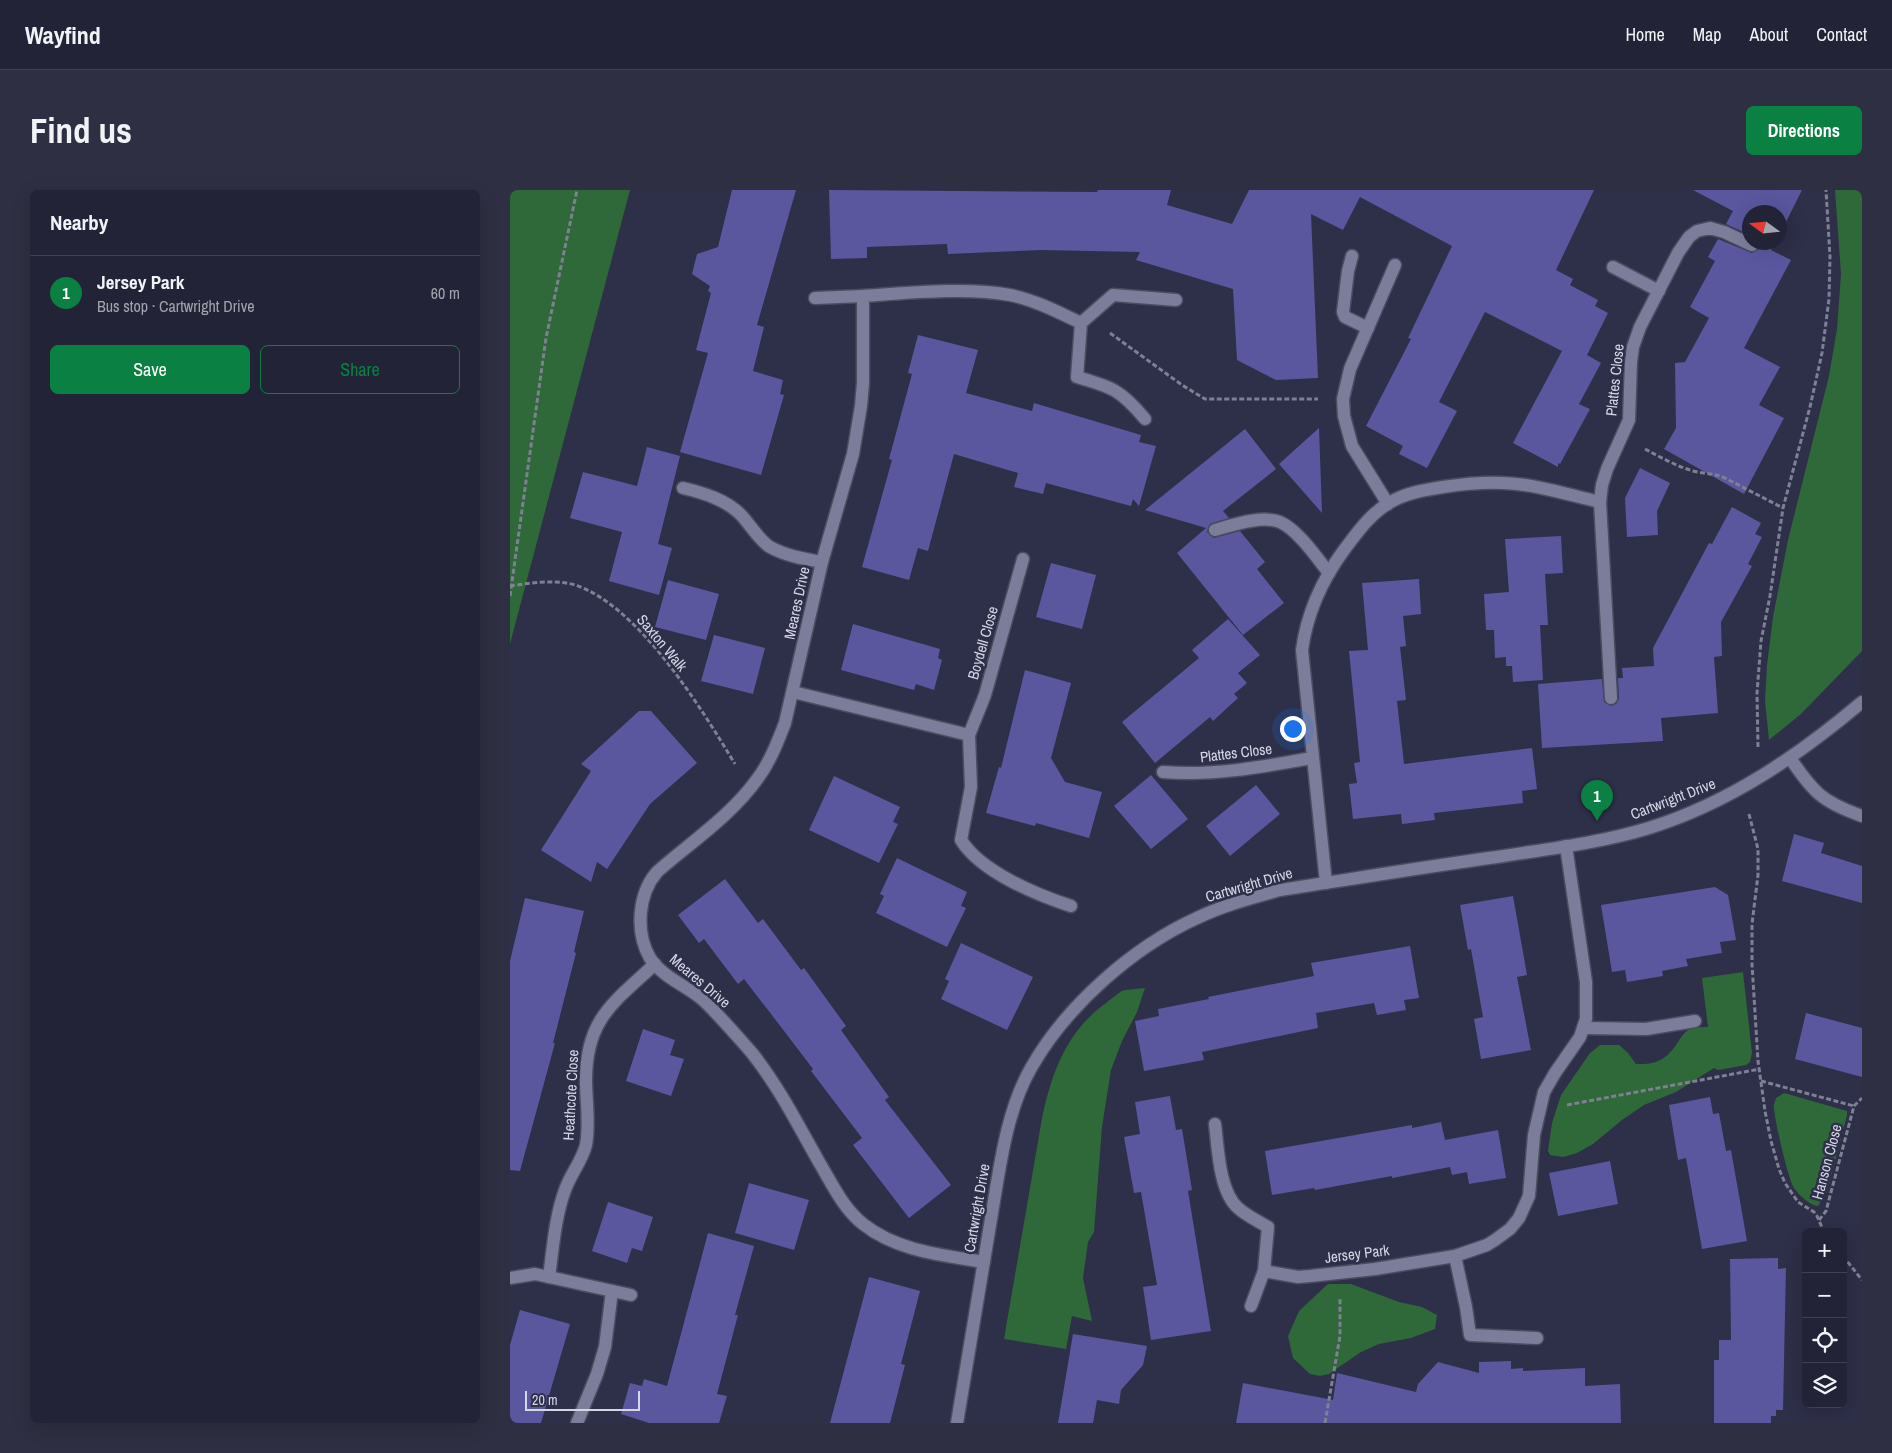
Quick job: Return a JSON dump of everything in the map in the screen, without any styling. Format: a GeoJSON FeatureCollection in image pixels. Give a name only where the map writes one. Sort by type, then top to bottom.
{"type":"FeatureCollection","features":[{"type":"Feature","properties":{"kind":"street","name":"Plattes Close"},"geometry":{"type":"LineString","coordinates":[[1610,698],[1600,502],[1602,484],[1607,469],[1629,420],[1630,362],[1633,347],[1640,327],[1688,237],[1697,230],[1710,228],[1742,240]]}},
{"type":"Feature","properties":{"kind":"street"},"geometry":{"type":"LineString","coordinates":[[1352,256],[1348,271],[1343,312],[1345,317],[1368,328]]}},
{"type":"Feature","properties":{"kind":"street"},"geometry":{"type":"LineString","coordinates":[[1388,504],[1352,446],[1344,416],[1343,399],[1350,369],[1395,265]]}},
{"type":"Feature","properties":{"kind":"street"},"geometry":{"type":"LineString","coordinates":[[1613,267],[1659,291]]}},
{"type":"Feature","properties":{"kind":"street"},"geometry":{"type":"LineString","coordinates":[[815,298],[957,292],[1009,295],[1085,320]]}},
{"type":"Feature","properties":{"kind":"street"},"geometry":{"type":"LineString","coordinates":[[1145,419],[1120,392],[1103,384],[1077,377],[1085,320],[1113,295],[1176,300]]}},
{"type":"Feature","properties":{"kind":"street","name":"Meares Drive"},"geometry":{"type":"LineString","coordinates":[[863,296],[863,375],[860,414],[853,454],[822,562],[785,723],[776,746],[758,778],[737,804],[662,867],[648,882],[642,900],[641,924],[644,942],[655,964],[702,1000],[752,1054],[779,1089],[835,1190],[848,1210],[862,1224],[882,1237],[898,1244],[919,1250],[984,1262]]}},
{"type":"Feature","properties":{"kind":"street"},"geometry":{"type":"LineString","coordinates":[[1326,883],[1302,650],[1304,631],[1310,610],[1329,573],[1356,535],[1370,518],[1388,504],[1406,495],[1459,484],[1497,483],[1529,487],[1600,502]]}},
{"type":"Feature","properties":{"kind":"street","name":"Meares Drive"},"geometry":{"type":"LineString","coordinates":[[683,488],[712,496],[726,504],[740,514],[769,546],[782,553],[822,562]]}},
{"type":"Feature","properties":{"kind":"street"},"geometry":{"type":"LineString","coordinates":[[1215,530],[1246,522],[1267,520],[1280,522],[1300,539],[1329,573]]}},
{"type":"Feature","properties":{"kind":"street","name":"Boydell Close"},"geometry":{"type":"LineString","coordinates":[[1023,559],[985,695],[969,735],[971,787],[961,840],[965,846],[1000,874],[1021,887],[1035,894],[1072,906]]}},
{"type":"Feature","properties":{"kind":"street"},"geometry":{"type":"LineString","coordinates":[[793,692],[969,735]]}},
{"type":"Feature","properties":{"kind":"street","name":"Cartwright Drive"},"geometry":{"type":"LineString","coordinates":[[957,1423],[1000,1164],[1014,1107],[1030,1068],[1050,1039],[1074,1009],[1118,968],[1158,939],[1197,918],[1234,903],[1280,890],[1566,846],[1649,828],[1740,790],[1826,733],[1862,702]]}},
{"type":"Feature","properties":{"kind":"street","name":"Plattes Close"},"geometry":{"type":"LineString","coordinates":[[1163,772],[1193,774],[1246,770],[1312,758]]}},
{"type":"Feature","properties":{"kind":"street"},"geometry":{"type":"LineString","coordinates":[[1790,758],[1816,793],[1826,800],[1862,816]]}},
{"type":"Feature","properties":{"kind":"street","name":"Jersey Park"},"geometry":{"type":"LineString","coordinates":[[1264,1271],[1298,1277],[1340,1273],[1455,1256],[1495,1240],[1510,1229],[1518,1218],[1529,1196],[1534,1135],[1549,1082],[1571,1052],[1583,1028],[1587,1010],[1586,982],[1566,846]]}},
{"type":"Feature","properties":{"kind":"street","name":"Heathcote Close"},"geometry":{"type":"LineString","coordinates":[[549,1276],[565,1190],[585,1146],[587,1125],[586,1078],[590,1042],[595,1028],[603,1015],[655,964]]}},
{"type":"Feature","properties":{"kind":"street"},"geometry":{"type":"LineString","coordinates":[[1583,1028],[1646,1030],[1696,1020]]}},
{"type":"Feature","properties":{"kind":"street"},"geometry":{"type":"LineString","coordinates":[[1215,1124],[1223,1177],[1232,1202],[1239,1209],[1268,1227],[1264,1271],[1251,1306]]}},
{"type":"Feature","properties":{"kind":"street"},"geometry":{"type":"LineString","coordinates":[[1455,1256],[1470,1335],[1537,1338]]}},
{"type":"Feature","properties":{"kind":"street"},"geometry":{"type":"LineString","coordinates":[[510,1278],[535,1274],[631,1295]]}},
{"type":"Feature","properties":{"kind":"street"},"geometry":{"type":"LineString","coordinates":[[577,1423],[597,1374],[605,1347],[612,1291]]}},
{"type":"Feature","properties":{"kind":"path"},"geometry":{"type":"LineString","coordinates":[[510,596],[546,338],[576,190]]}},
{"type":"Feature","properties":{"kind":"path"},"geometry":{"type":"LineString","coordinates":[[1770,771],[1759,752],[1757,744],[1757,693],[1761,641],[1772,588],[1783,508],[1810,407],[1822,353],[1830,299],[1830,257],[1826,190]]}},
{"type":"Feature","properties":{"kind":"path"},"geometry":{"type":"LineString","coordinates":[[1085,320],[1205,399],[1343,399]]}},
{"type":"Feature","properties":{"kind":"path"},"geometry":{"type":"LineString","coordinates":[[1622,437],[1683,467],[1725,478],[1783,508]]}},
{"type":"Feature","properties":{"kind":"path","name":"Saxton Walk"},"geometry":{"type":"LineString","coordinates":[[511,586],[552,582],[572,584],[590,591],[610,603],[652,644],[707,718],[750,788]]}},
{"type":"Feature","properties":{"kind":"path"},"geometry":{"type":"LineString","coordinates":[[1740,790],[1758,849],[1758,875],[1752,924],[1752,964],[1761,1081],[1771,1141],[1779,1169],[1791,1194],[1814,1212],[1822,1228]]}},
{"type":"Feature","properties":{"kind":"path"},"geometry":{"type":"LineString","coordinates":[[1540,1111],[1760,1069]]}},
{"type":"Feature","properties":{"kind":"path","name":"Hanson Close"},"geometry":{"type":"LineString","coordinates":[[1761,1081],[1854,1106]]}},
{"type":"Feature","properties":{"kind":"path","name":"Hanson Close"},"geometry":{"type":"LineString","coordinates":[[1819,1221],[1826,1212],[1854,1106],[1862,1098]]}},
{"type":"Feature","properties":{"kind":"path"},"geometry":{"type":"LineString","coordinates":[[1847,1261],[1862,1280]]}},
{"type":"Feature","properties":{"kind":"path"},"geometry":{"type":"LineString","coordinates":[[1325,1423],[1340,1336],[1340,1273]]}},
{"type":"Feature","properties":{"kind":"green space"},"geometry":{"type":"Polygon","coordinates":[[[510,190],[630,190],[510,644],[510,190]]]}},
{"type":"Feature","properties":{"kind":"green space"},"geometry":{"type":"Polygon","coordinates":[[[1835,190],[1862,190],[1862,651],[1801,714],[1769,740],[1765,701],[1773,617],[1788,540],[1829,376],[1837,329],[1841,274],[1835,190]]]}},
{"type":"Feature","properties":{"kind":"green space"},"geometry":{"type":"Polygon","coordinates":[[[1743,972],[1752,1053],[1750,1062],[1746,1065],[1718,1070],[1714,1068],[1676,1092],[1644,1105],[1593,1144],[1577,1153],[1563,1157],[1550,1155],[1548,1151],[1552,1123],[1561,1095],[1590,1053],[1600,1045],[1619,1045],[1636,1064],[1661,1060],[1670,1053],[1688,1030],[1708,1027],[1702,978],[1743,972]]]}},
{"type":"Feature","properties":{"kind":"green space"},"geometry":{"type":"Polygon","coordinates":[[[1145,988],[1137,1012],[1122,1041],[1111,1070],[1102,1127],[1094,1232],[1088,1242],[1083,1278],[1092,1321],[1072,1316],[1066,1349],[1004,1339],[1042,1118],[1056,1069],[1071,1040],[1092,1014],[1122,991],[1145,988]]]}},
{"type":"Feature","properties":{"kind":"green space"},"geometry":{"type":"Polygon","coordinates":[[[1784,1093],[1847,1111],[1827,1192],[1818,1206],[1808,1202],[1799,1194],[1794,1188],[1788,1173],[1774,1108],[1776,1098],[1784,1093]]]}},
{"type":"Feature","properties":{"kind":"green space"},"geometry":{"type":"Polygon","coordinates":[[[1328,1284],[1351,1284],[1399,1302],[1422,1307],[1437,1315],[1435,1329],[1411,1338],[1379,1344],[1361,1352],[1329,1374],[1320,1376],[1310,1374],[1293,1358],[1288,1336],[1299,1311],[1328,1284]]]}},
{"type":"Feature","properties":{"kind":"building"},"geometry":{"type":"Polygon","coordinates":[[[732,190],[796,190],[757,325],[764,327],[753,371],[783,380],[780,394],[784,395],[761,475],[680,452],[708,353],[696,350],[711,293],[708,291],[710,286],[692,274],[697,254],[718,247],[732,190]]]}},
{"type":"Feature","properties":{"kind":"building"},"geometry":{"type":"Polygon","coordinates":[[[829,190],[1097,192],[1098,190],[1171,190],[1167,205],[1232,224],[1249,190],[1594,190],[1556,270],[1573,279],[1570,285],[1598,300],[1595,306],[1608,313],[1587,355],[1601,363],[1579,404],[1590,409],[1560,464],[1558,463],[1558,467],[1513,443],[1562,351],[1485,312],[1439,402],[1457,411],[1427,468],[1399,454],[1403,446],[1366,426],[1411,339],[1408,338],[1452,246],[1360,197],[1343,230],[1311,214],[1318,378],[1276,380],[1237,360],[1233,289],[1136,260],[1140,252],[1041,250],[948,254],[947,244],[867,247],[867,258],[831,259],[829,190]]]}},
{"type":"Feature","properties":{"kind":"building"},"geometry":{"type":"Polygon","coordinates":[[[1693,190],[1802,190],[1787,220],[1787,205],[1742,205],[1742,231],[1726,224],[1733,211],[1693,190]]]}},
{"type":"Feature","properties":{"kind":"building"},"geometry":{"type":"Polygon","coordinates":[[[1718,239],[1752,253],[1757,250],[1771,250],[1791,260],[1744,348],[1780,367],[1759,405],[1784,418],[1744,494],[1664,449],[1676,428],[1675,363],[1685,362],[1709,318],[1690,307],[1715,261],[1708,257],[1718,239]]]}},
{"type":"Feature","properties":{"kind":"building"},"geometry":{"type":"Polygon","coordinates":[[[918,335],[978,350],[966,393],[1032,411],[1034,403],[1141,435],[1139,442],[1156,446],[1139,506],[1133,499],[1131,506],[1046,483],[1043,494],[1014,487],[1018,473],[954,454],[928,551],[918,548],[909,580],[862,567],[892,460],[889,459],[912,374],[908,373],[918,335]]]}},
{"type":"Feature","properties":{"kind":"building"},"geometry":{"type":"Polygon","coordinates":[[[1319,428],[1322,513],[1279,464],[1319,428]]]}},
{"type":"Feature","properties":{"kind":"building"},"geometry":{"type":"Polygon","coordinates":[[[1245,429],[1276,469],[1223,511],[1229,518],[1210,524],[1207,532],[1214,538],[1240,531],[1265,562],[1257,569],[1284,603],[1243,635],[1177,553],[1206,528],[1145,510],[1245,429]]]}},
{"type":"Feature","properties":{"kind":"building"},"geometry":{"type":"Polygon","coordinates":[[[647,447],[680,456],[658,544],[672,548],[659,595],[609,581],[622,532],[570,518],[583,472],[637,486],[647,447]]]}},
{"type":"Feature","properties":{"kind":"building"},"geometry":{"type":"Polygon","coordinates":[[[1640,468],[1670,483],[1657,511],[1658,535],[1627,537],[1625,498],[1640,468]]]}},
{"type":"Feature","properties":{"kind":"building"},"geometry":{"type":"Polygon","coordinates":[[[1732,507],[1761,523],[1755,534],[1762,537],[1748,564],[1752,566],[1721,622],[1722,656],[1714,657],[1718,713],[1661,718],[1663,741],[1542,748],[1538,684],[1602,679],[1604,702],[1611,706],[1616,704],[1619,698],[1618,678],[1623,678],[1622,668],[1654,666],[1653,648],[1709,543],[1712,544],[1732,507]]]}},
{"type":"Feature","properties":{"kind":"building"},"geometry":{"type":"Polygon","coordinates":[[[1561,536],[1563,573],[1545,574],[1548,625],[1540,625],[1543,680],[1513,682],[1512,666],[1506,666],[1506,657],[1495,658],[1494,630],[1486,630],[1484,594],[1509,592],[1505,539],[1561,536]]]}},
{"type":"Feature","properties":{"kind":"building"},"geometry":{"type":"Polygon","coordinates":[[[1051,563],[1096,575],[1082,629],[1036,617],[1051,563]]]}},
{"type":"Feature","properties":{"kind":"building"},"geometry":{"type":"Polygon","coordinates":[[[1419,579],[1421,614],[1403,616],[1406,646],[1400,647],[1406,700],[1397,701],[1404,764],[1532,748],[1537,789],[1522,791],[1523,803],[1434,813],[1435,820],[1402,824],[1401,814],[1353,819],[1349,784],[1357,783],[1354,763],[1360,762],[1349,651],[1368,650],[1362,583],[1419,579]]]}},
{"type":"Feature","properties":{"kind":"building"},"geometry":{"type":"Polygon","coordinates":[[[668,580],[719,594],[706,640],[655,627],[668,580]]]}},
{"type":"Feature","properties":{"kind":"building"},"geometry":{"type":"Polygon","coordinates":[[[1228,619],[1260,655],[1238,673],[1247,683],[1234,694],[1238,698],[1213,721],[1210,717],[1155,763],[1122,722],[1199,658],[1192,650],[1228,619]]]}},
{"type":"Feature","properties":{"kind":"building"},"geometry":{"type":"Polygon","coordinates":[[[853,624],[940,649],[938,658],[942,660],[934,690],[916,684],[914,690],[841,670],[853,624]]]}},
{"type":"Feature","properties":{"kind":"building"},"geometry":{"type":"Polygon","coordinates":[[[714,635],[765,648],[753,694],[701,681],[714,635]]]}},
{"type":"Feature","properties":{"kind":"building"},"geometry":{"type":"Polygon","coordinates":[[[1025,670],[1071,683],[1051,758],[1065,782],[1102,792],[1089,838],[1036,823],[1035,826],[986,813],[999,767],[1001,768],[1025,670]]]}},
{"type":"Feature","properties":{"kind":"building"},"geometry":{"type":"Polygon","coordinates":[[[639,711],[651,711],[697,763],[650,804],[607,869],[597,862],[591,882],[541,850],[591,771],[581,764],[639,711]]]}},
{"type":"Feature","properties":{"kind":"building"},"geometry":{"type":"Polygon","coordinates":[[[1151,775],[1188,819],[1151,849],[1114,806],[1151,775]]]}},
{"type":"Feature","properties":{"kind":"building"},"geometry":{"type":"Polygon","coordinates":[[[834,776],[900,807],[893,822],[898,824],[879,863],[809,830],[834,776]]]}},
{"type":"Feature","properties":{"kind":"building"},"geometry":{"type":"Polygon","coordinates":[[[1256,785],[1280,814],[1230,856],[1206,826],[1256,785]]]}},
{"type":"Feature","properties":{"kind":"building"},"geometry":{"type":"Polygon","coordinates":[[[1794,834],[1824,843],[1821,853],[1862,866],[1862,903],[1782,881],[1794,834]]]}},
{"type":"Feature","properties":{"kind":"building"},"geometry":{"type":"Polygon","coordinates":[[[897,858],[967,892],[961,906],[966,908],[947,947],[876,913],[884,896],[880,894],[897,858]]]}},
{"type":"Feature","properties":{"kind":"building"},"geometry":{"type":"Polygon","coordinates":[[[725,879],[758,923],[763,919],[801,970],[804,968],[846,1026],[841,1030],[889,1097],[885,1100],[951,1185],[909,1218],[853,1145],[862,1138],[811,1071],[813,1069],[781,1027],[744,979],[738,984],[704,939],[699,943],[678,915],[725,879]]]}},
{"type":"Feature","properties":{"kind":"building"},"geometry":{"type":"Polygon","coordinates":[[[1715,887],[1728,895],[1736,940],[1720,942],[1722,953],[1686,959],[1688,966],[1662,971],[1663,976],[1627,982],[1625,970],[1612,972],[1601,905],[1715,887]]]}},
{"type":"Feature","properties":{"kind":"building"},"geometry":{"type":"Polygon","coordinates":[[[1513,896],[1527,975],[1517,977],[1531,1050],[1481,1059],[1474,1019],[1483,1017],[1471,949],[1468,950],[1460,905],[1513,896]]]}},
{"type":"Feature","properties":{"kind":"building"},"geometry":{"type":"Polygon","coordinates":[[[525,898],[584,911],[574,952],[576,953],[553,1043],[555,1043],[520,1171],[510,1170],[510,961],[525,898]]]}},
{"type":"Feature","properties":{"kind":"building"},"geometry":{"type":"Polygon","coordinates":[[[961,943],[1033,977],[1007,1030],[941,999],[949,981],[945,979],[961,943]]]}},
{"type":"Feature","properties":{"kind":"building"},"geometry":{"type":"Polygon","coordinates":[[[1410,946],[1419,998],[1404,1000],[1406,1010],[1377,1015],[1374,1003],[1316,1013],[1318,1028],[1202,1052],[1204,1060],[1144,1071],[1135,1021],[1159,1016],[1158,1009],[1314,976],[1311,963],[1410,946]]]}},
{"type":"Feature","properties":{"kind":"building"},"geometry":{"type":"Polygon","coordinates":[[[1806,1013],[1862,1028],[1862,1077],[1795,1059],[1806,1013]]]}},
{"type":"Feature","properties":{"kind":"building"},"geometry":{"type":"Polygon","coordinates":[[[643,1029],[675,1040],[670,1055],[684,1059],[671,1096],[626,1081],[643,1029]]]}},
{"type":"Feature","properties":{"kind":"building"},"geometry":{"type":"Polygon","coordinates":[[[1170,1096],[1176,1130],[1182,1129],[1192,1190],[1188,1191],[1211,1331],[1151,1340],[1143,1287],[1157,1285],[1141,1192],[1134,1193],[1124,1137],[1140,1134],[1135,1102],[1170,1096]]]}},
{"type":"Feature","properties":{"kind":"building"},"geometry":{"type":"Polygon","coordinates":[[[1710,1097],[1713,1114],[1719,1113],[1726,1151],[1731,1150],[1747,1241],[1702,1249],[1686,1158],[1678,1160],[1669,1105],[1710,1097]]]}},
{"type":"Feature","properties":{"kind":"building"},"geometry":{"type":"Polygon","coordinates":[[[1441,1122],[1445,1140],[1498,1130],[1506,1178],[1469,1184],[1467,1172],[1452,1175],[1450,1167],[1392,1178],[1392,1176],[1315,1190],[1314,1188],[1272,1195],[1265,1151],[1412,1125],[1412,1128],[1441,1122]]]}},
{"type":"Feature","properties":{"kind":"building"},"geometry":{"type":"Polygon","coordinates":[[[1610,1161],[1618,1204],[1558,1216],[1549,1173],[1610,1161]]]}},
{"type":"Feature","properties":{"kind":"building"},"geometry":{"type":"Polygon","coordinates":[[[749,1183],[809,1200],[794,1250],[735,1233],[749,1183]]]}},
{"type":"Feature","properties":{"kind":"building"},"geometry":{"type":"Polygon","coordinates":[[[608,1202],[653,1217],[642,1251],[632,1248],[627,1263],[592,1251],[608,1202]]]}},
{"type":"Feature","properties":{"kind":"building"},"geometry":{"type":"Polygon","coordinates":[[[708,1233],[754,1246],[735,1315],[738,1315],[717,1394],[727,1396],[719,1423],[649,1423],[621,1414],[630,1383],[642,1386],[644,1379],[667,1386],[708,1233]]]}},
{"type":"Feature","properties":{"kind":"building"},"geometry":{"type":"Polygon","coordinates":[[[1778,1258],[1778,1269],[1786,1268],[1783,1410],[1776,1410],[1776,1416],[1771,1416],[1771,1423],[1714,1423],[1714,1360],[1719,1360],[1719,1340],[1731,1340],[1730,1259],[1778,1258]]]}},
{"type":"Feature","properties":{"kind":"building"},"geometry":{"type":"Polygon","coordinates":[[[869,1277],[920,1291],[901,1364],[905,1365],[890,1423],[830,1423],[869,1277]]]}},
{"type":"Feature","properties":{"kind":"building"},"geometry":{"type":"Polygon","coordinates":[[[520,1310],[570,1324],[541,1423],[510,1423],[510,1345],[520,1310]]]}},
{"type":"Feature","properties":{"kind":"building"},"geometry":{"type":"Polygon","coordinates":[[[1073,1334],[1147,1346],[1143,1365],[1121,1390],[1119,1404],[1097,1400],[1093,1423],[1058,1423],[1073,1334]]]}},
{"type":"Feature","properties":{"kind":"building"},"geometry":{"type":"Polygon","coordinates":[[[1511,1361],[1511,1369],[1523,1368],[1523,1371],[1585,1368],[1585,1386],[1620,1384],[1621,1423],[1236,1423],[1243,1383],[1333,1400],[1337,1373],[1416,1392],[1418,1384],[1438,1362],[1479,1373],[1479,1362],[1511,1361]]]}},
{"type":"Feature","properties":{"kind":"place","name":"Jersey Park"},"geometry":{"type":"Point","coordinates":[1597,821]}}]}
